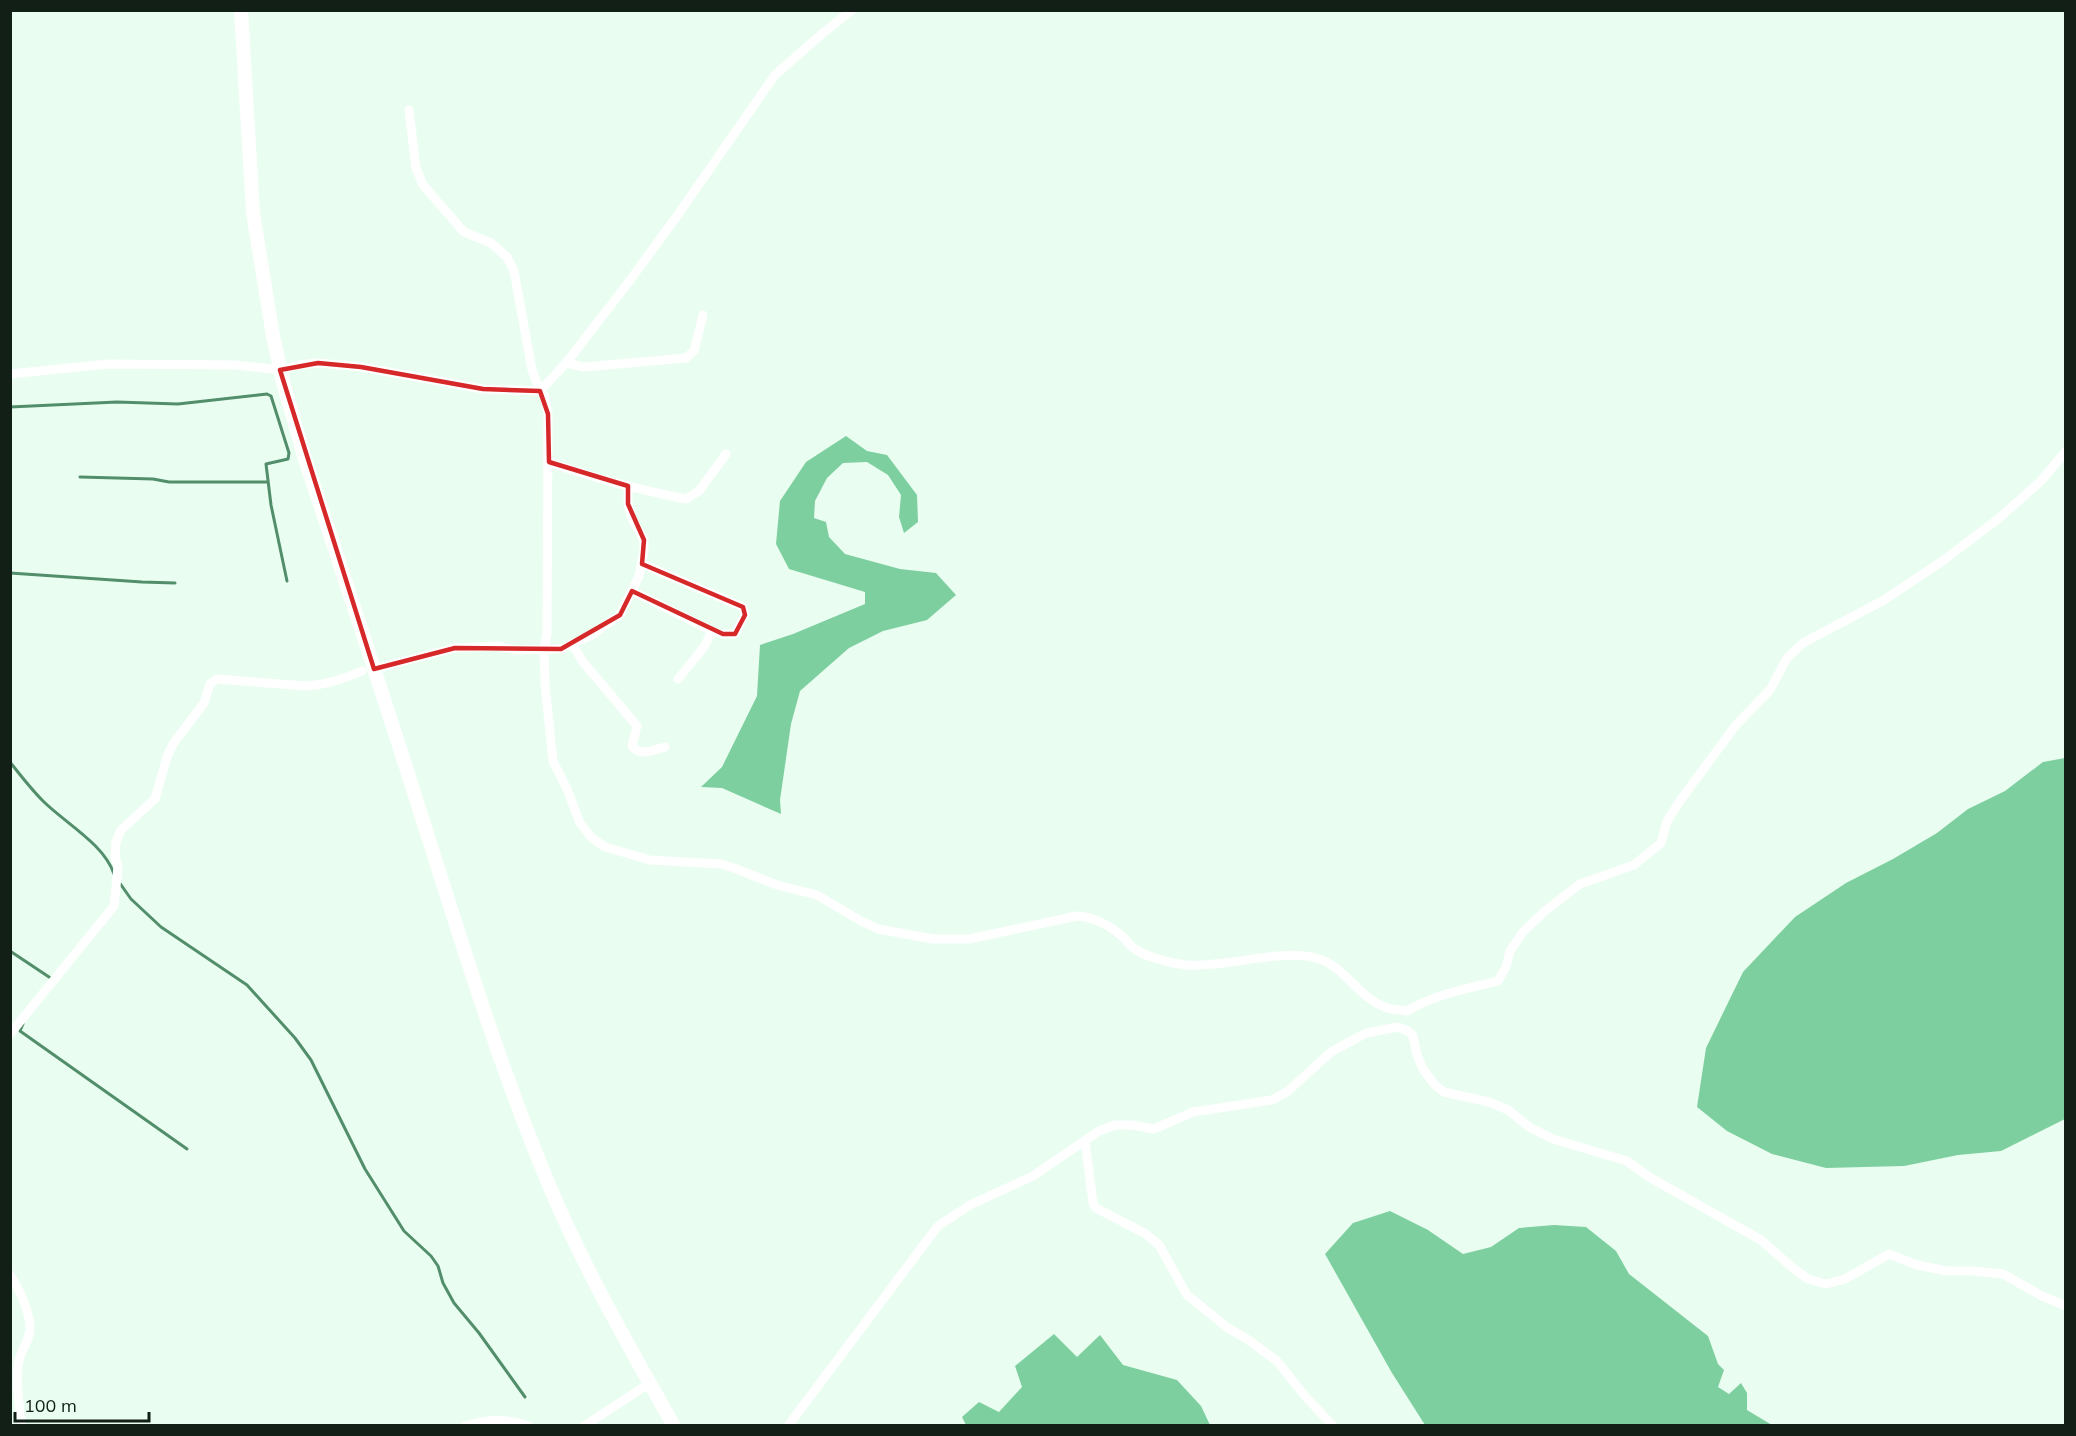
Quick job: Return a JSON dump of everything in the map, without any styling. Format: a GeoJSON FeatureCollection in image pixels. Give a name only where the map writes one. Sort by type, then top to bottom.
{"type":"FeatureCollection","features":[{"type":"Feature","properties":{"kind":"main road"},"geometry":{"type":"LineString","coordinates":[[241,10],[253,213],[280,370],[368,670],[484,1013],[523,1120],[589,1270],[674,1425]]}},
{"type":"Feature","properties":{"kind":"street"},"geometry":{"type":"LineString","coordinates":[[540,392],[566,363],[670,225],[775,75],[852,10]]}},
{"type":"Feature","properties":{"kind":"street"},"geometry":{"type":"LineString","coordinates":[[409,110],[416,168],[423,184],[464,232],[492,243],[507,256],[514,271],[532,370],[540,392],[545,396],[548,414],[549,462],[545,685],[553,761],[580,823],[592,838],[605,847],[650,860],[721,864],[734,867],[777,885],[817,895],[861,921],[894,933],[933,939],[969,939],[1077,916],[1089,917],[1103,923],[1120,935],[1135,950],[1149,956],[1187,965],[1241,962],[1288,956],[1317,958],[1343,974],[1364,994],[1384,1007],[1407,1011],[1425,1000],[1498,981],[1506,967],[1510,951],[1523,932],[1545,910],[1580,884],[1634,865],[1661,843],[1667,821],[1682,798],[1736,725],[1770,690],[1787,658],[1803,643],[1884,600],[1941,562],[1998,519],[2041,481],[2066,451]]}},
{"type":"Feature","properties":{"kind":"street"},"geometry":{"type":"LineString","coordinates":[[566,363],[584,367],[686,358],[694,351],[703,315]]}},
{"type":"Feature","properties":{"kind":"street"},"geometry":{"type":"LineString","coordinates":[[10,374],[108,364],[236,365],[280,370],[318,363],[350,366],[483,389],[540,392]]}},
{"type":"Feature","properties":{"kind":"street"},"geometry":{"type":"LineString","coordinates":[[549,462],[628,486],[686,499],[699,491],[726,454]]}},
{"type":"Feature","properties":{"kind":"street"},"geometry":{"type":"LineString","coordinates":[[10,1034],[114,906],[118,867],[115,856],[116,842],[121,831],[155,799],[167,757],[182,730],[204,704],[210,684],[217,679],[319,686],[368,670],[455,648],[498,646],[515,650],[561,649],[590,636],[620,615],[639,576],[644,540],[632,519],[628,504],[628,486]]}},
{"type":"Feature","properties":{"kind":"street"},"geometry":{"type":"LineString","coordinates":[[632,591],[712,631],[723,634],[735,634],[745,615],[743,607],[642,564]]}},
{"type":"Feature","properties":{"kind":"street"},"geometry":{"type":"LineString","coordinates":[[678,679],[704,647],[712,631]]}},
{"type":"Feature","properties":{"kind":"street"},"geometry":{"type":"LineString","coordinates":[[572,644],[583,662],[637,726],[632,746],[634,750],[645,753],[665,747]]}},
{"type":"Feature","properties":{"kind":"street"},"geometry":{"type":"LineString","coordinates":[[788,1425],[938,1226],[970,1205],[1034,1176],[1098,1131],[1115,1125],[1154,1128],[1193,1112],[1272,1100],[1288,1091],[1331,1052],[1366,1033],[1398,1028],[1408,1031],[1413,1036],[1423,1069],[1435,1086],[1444,1092],[1489,1102],[1508,1110],[1530,1127],[1553,1139],[1628,1161],[1649,1177],[1761,1240],[1808,1279],[1826,1284],[1845,1279],[1889,1254],[1917,1265],[1947,1271],[2003,1274],[2042,1296],[2066,1305]]}},
{"type":"Feature","properties":{"kind":"street"},"geometry":{"type":"LineString","coordinates":[[1085,1141],[1093,1203],[1096,1208],[1146,1234],[1159,1245],[1187,1295],[1228,1328],[1247,1338],[1277,1361],[1305,1396],[1333,1425]]}},
{"type":"Feature","properties":{"kind":"street"},"geometry":{"type":"LineString","coordinates":[[10,1275],[18,1286],[30,1323],[29,1336],[18,1363],[17,1395],[22,1425]]}},
{"type":"Feature","properties":{"kind":"street"},"geometry":{"type":"LineString","coordinates":[[584,1425],[650,1383]]}},
{"type":"Feature","properties":{"kind":"street"},"geometry":{"type":"LineString","coordinates":[[465,1425],[492,1420],[515,1420],[529,1425]]}},
{"type":"Feature","properties":{"kind":"highlighted area"},"geometry":{"type":"Polygon","coordinates":[[[318,363],[361,367],[483,389],[540,391],[548,414],[549,462],[628,486],[628,504],[644,540],[642,564],[743,607],[745,615],[735,634],[723,634],[632,591],[620,615],[561,649],[455,648],[374,669],[280,370],[318,363]]]}},
{"type":"Feature","properties":{"kind":"green space"},"geometry":{"type":"Polygon","coordinates":[[[846,436],[867,451],[887,455],[917,495],[918,522],[904,533],[899,517],[901,495],[888,475],[867,462],[843,463],[827,478],[815,501],[814,518],[826,522],[829,537],[845,554],[900,569],[936,573],[956,595],[927,620],[883,631],[849,648],[800,691],[791,724],[780,800],[781,814],[722,788],[701,787],[722,767],[757,696],[760,645],[865,604],[865,592],[789,569],[776,544],[780,501],[806,462],[846,436]]]}},
{"type":"Feature","properties":{"kind":"green space"},"geometry":{"type":"Polygon","coordinates":[[[2065,758],[2065,1119],[2001,1151],[1958,1155],[1904,1166],[1826,1168],[1772,1154],[1727,1131],[1697,1107],[1706,1048],[1743,972],[1795,917],[1846,883],[1937,833],[1968,809],[2005,791],[2043,762],[2065,758]]]}},
{"type":"Feature","properties":{"kind":"green space"},"geometry":{"type":"Polygon","coordinates":[[[1390,1211],[1428,1230],[1463,1254],[1491,1247],[1519,1228],[1554,1225],[1586,1227],[1616,1251],[1629,1274],[1708,1336],[1718,1364],[1724,1370],[1718,1387],[1729,1394],[1741,1383],[1747,1393],[1747,1410],[1772,1425],[1425,1425],[1392,1373],[1325,1254],[1353,1223],[1390,1211]]]}},
{"type":"Feature","properties":{"kind":"green space"},"geometry":{"type":"Polygon","coordinates":[[[1054,1334],[1077,1357],[1100,1335],[1123,1365],[1177,1380],[1201,1406],[1210,1425],[966,1425],[962,1417],[979,1402],[999,1412],[1022,1387],[1015,1366],[1054,1334]]]}},
{"type":"Feature","properties":{"kind":"waterway"},"geometry":{"type":"LineString","coordinates":[[10,407],[117,402],[178,404],[267,394],[271,396],[289,453],[288,459],[266,464],[271,505],[287,581]]}},
{"type":"Feature","properties":{"kind":"waterway"},"geometry":{"type":"LineString","coordinates":[[80,477],[153,479],[169,482],[267,482]]}},
{"type":"Feature","properties":{"kind":"waterway"},"geometry":{"type":"LineString","coordinates":[[10,573],[175,583]]}},
{"type":"Feature","properties":{"kind":"waterway"},"geometry":{"type":"LineString","coordinates":[[10,762],[43,801],[102,853],[114,874]]}},
{"type":"Feature","properties":{"kind":"waterway"},"geometry":{"type":"LineString","coordinates":[[119,882],[131,899],[161,927],[247,985],[295,1038],[311,1060],[365,1169],[404,1231],[431,1256],[438,1266],[443,1283],[454,1303],[479,1333],[525,1397]]}},
{"type":"Feature","properties":{"kind":"waterway"},"geometry":{"type":"LineString","coordinates":[[10,951],[52,979]]}},
{"type":"Feature","properties":{"kind":"waterway"},"geometry":{"type":"LineString","coordinates":[[23,1024],[20,1031],[187,1149]]}}]}
